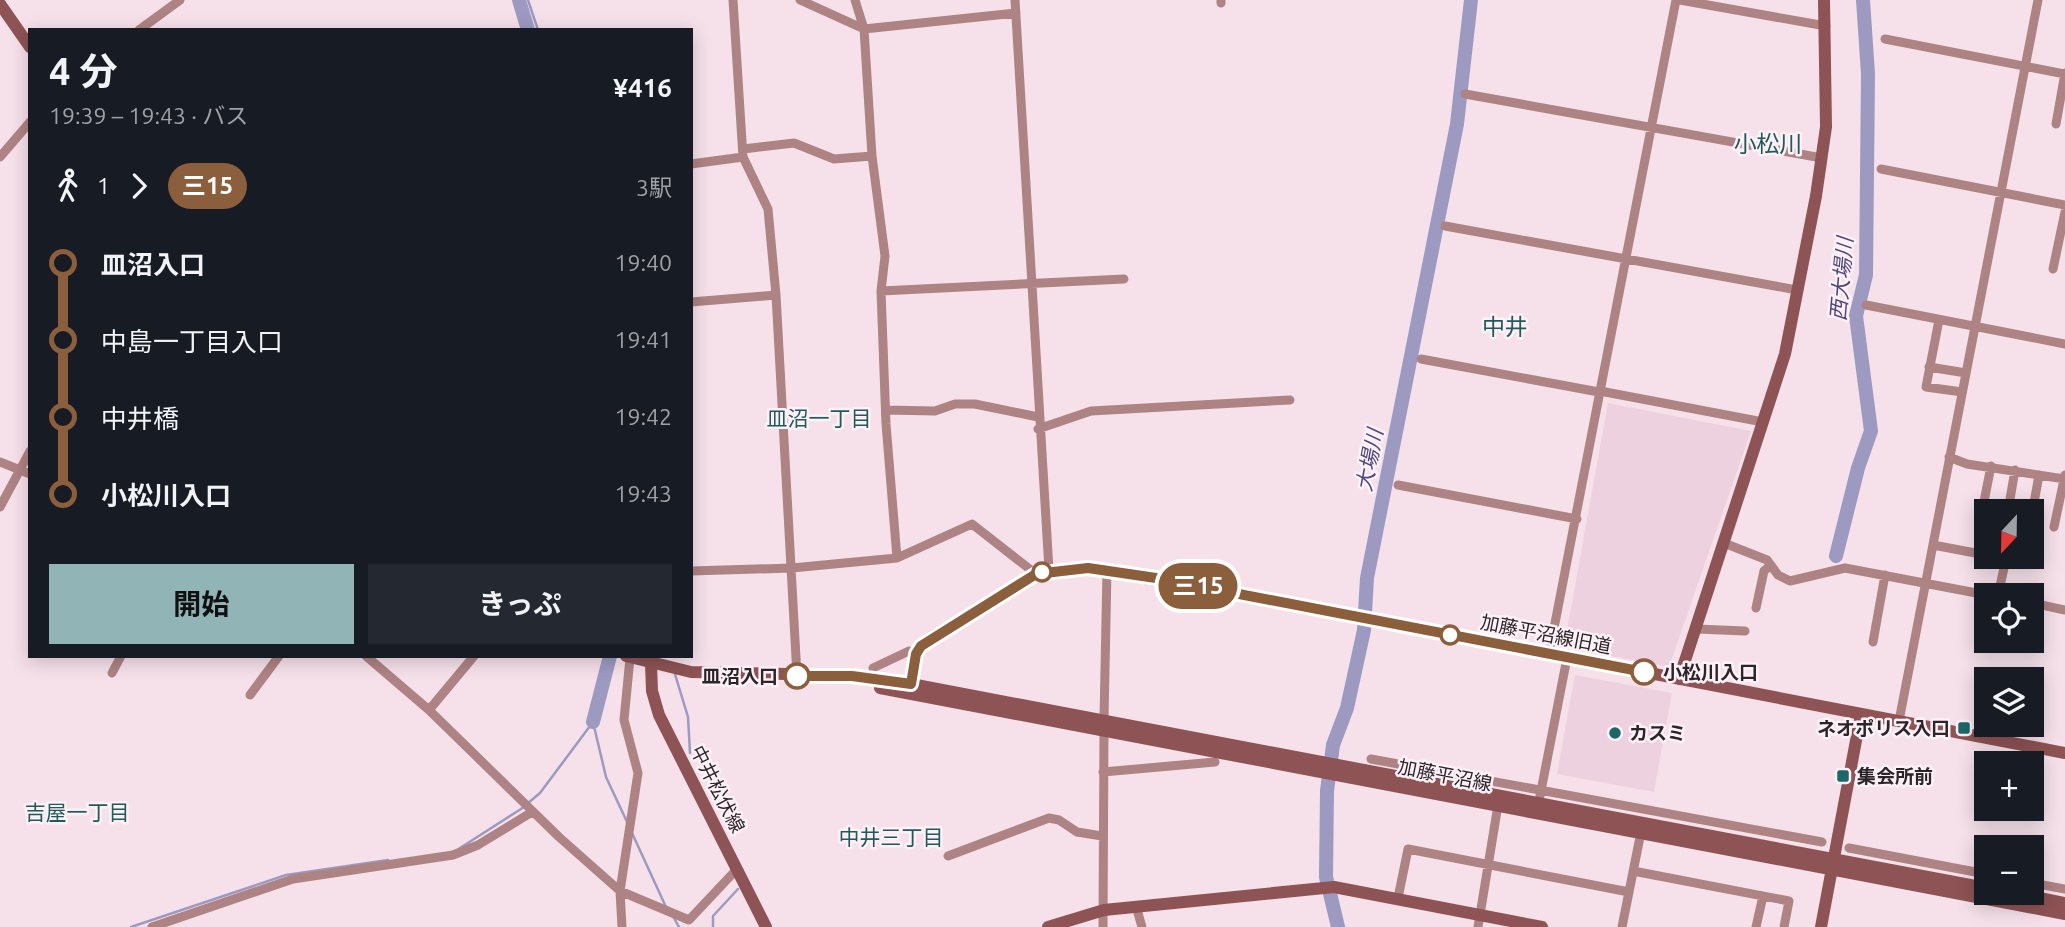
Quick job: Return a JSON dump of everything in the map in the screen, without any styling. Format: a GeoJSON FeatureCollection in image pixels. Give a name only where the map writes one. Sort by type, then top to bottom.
{"type":"FeatureCollection","features":[{"type":"Feature","properties":{"kind":"street"},"geometry":{"type":"LineString","coordinates":[[142,28],[180,0]]}},
{"type":"Feature","properties":{"kind":"street"},"geometry":{"type":"LineString","coordinates":[[733,0],[743,153],[768,209],[776,295],[797,676]]}},
{"type":"Feature","properties":{"kind":"street"},"geometry":{"type":"LineString","coordinates":[[800,0],[864,29],[1016,13]]}},
{"type":"Feature","properties":{"kind":"street"},"geometry":{"type":"LineString","coordinates":[[855,0],[864,29],[872,156],[885,256],[881,291],[886,410],[897,558]]}},
{"type":"Feature","properties":{"kind":"street"},"geometry":{"type":"LineString","coordinates":[[1015,0],[1038,417],[1043,572]]}},
{"type":"Feature","properties":{"kind":"street"},"geometry":{"type":"LineString","coordinates":[[1549,654],[1650,127],[1678,0],[1826,26]]}},
{"type":"Feature","properties":{"kind":"street"},"geometry":{"type":"LineString","coordinates":[[1679,679],[1785,354],[1822,158],[1828,92],[1824,0]]}},
{"type":"Feature","properties":{"kind":"street"},"geometry":{"type":"LineString","coordinates":[[1899,721],[2038,0]]}},
{"type":"Feature","properties":{"kind":"street"},"geometry":{"type":"LineString","coordinates":[[0,4],[28,44]]}},
{"type":"Feature","properties":{"kind":"street"},"geometry":{"type":"LineString","coordinates":[[1885,39],[2065,73],[2056,124]]}},
{"type":"Feature","properties":{"kind":"street"},"geometry":{"type":"LineString","coordinates":[[1465,94],[1822,158]]}},
{"type":"Feature","properties":{"kind":"street"},"geometry":{"type":"LineString","coordinates":[[0,157],[28,124]]}},
{"type":"Feature","properties":{"kind":"street"},"geometry":{"type":"LineString","coordinates":[[693,164],[794,143],[834,159],[872,156]]}},
{"type":"Feature","properties":{"kind":"street"},"geometry":{"type":"LineString","coordinates":[[1881,169],[2065,205]]}},
{"type":"Feature","properties":{"kind":"street"},"geometry":{"type":"LineString","coordinates":[[2053,269],[2065,212]]}},
{"type":"Feature","properties":{"kind":"street"},"geometry":{"type":"LineString","coordinates":[[1445,226],[1797,290]]}},
{"type":"Feature","properties":{"kind":"street"},"geometry":{"type":"LineString","coordinates":[[881,291],[1124,279]]}},
{"type":"Feature","properties":{"kind":"street"},"geometry":{"type":"LineString","coordinates":[[693,302],[776,295]]}},
{"type":"Feature","properties":{"kind":"street"},"geometry":{"type":"LineString","coordinates":[[1866,305],[2065,344]]}},
{"type":"Feature","properties":{"kind":"street"},"geometry":{"type":"LineString","coordinates":[[1939,320],[1926,387],[1962,392]]}},
{"type":"Feature","properties":{"kind":"street"},"geometry":{"type":"LineString","coordinates":[[1421,359],[1763,422]]}},
{"type":"Feature","properties":{"kind":"street"},"geometry":{"type":"LineString","coordinates":[[1929,367],[1966,373]]}},
{"type":"Feature","properties":{"kind":"street"},"geometry":{"type":"LineString","coordinates":[[1038,429],[1091,411],[1290,400]]}},
{"type":"Feature","properties":{"kind":"street"},"geometry":{"type":"LineString","coordinates":[[886,410],[935,411],[955,404],[975,404],[1038,417]]}},
{"type":"Feature","properties":{"kind":"street"},"geometry":{"type":"LineString","coordinates":[[0,507],[28,454]]}},
{"type":"Feature","properties":{"kind":"street"},"geometry":{"type":"LineString","coordinates":[[1949,457],[1967,464],[2065,478],[2054,527]]}},
{"type":"Feature","properties":{"kind":"street"},"geometry":{"type":"LineString","coordinates":[[0,462],[28,473]]}},
{"type":"Feature","properties":{"kind":"street"},"geometry":{"type":"LineString","coordinates":[[1985,499],[1991,466]]}},
{"type":"Feature","properties":{"kind":"street"},"geometry":{"type":"LineString","coordinates":[[2010,499],[2015,470]]}},
{"type":"Feature","properties":{"kind":"street"},"geometry":{"type":"LineString","coordinates":[[2035,499],[2039,475]]}},
{"type":"Feature","properties":{"kind":"street"},"geometry":{"type":"LineString","coordinates":[[1398,485],[1577,519]]}},
{"type":"Feature","properties":{"kind":"street"},"geometry":{"type":"LineString","coordinates":[[693,571],[792,568],[897,558],[972,524],[1043,572]]}},
{"type":"Feature","properties":{"kind":"street"},"geometry":{"type":"LineString","coordinates":[[1724,543],[1768,560],[1778,575],[1790,581],[1845,568],[1974,592]]}},
{"type":"Feature","properties":{"kind":"street"},"geometry":{"type":"LineString","coordinates":[[1933,545],[1974,553]]}},
{"type":"Feature","properties":{"kind":"street"},"geometry":{"type":"LineString","coordinates":[[1756,608],[1764,571],[1770,565]]}},
{"type":"Feature","properties":{"kind":"street"},"geometry":{"type":"LineString","coordinates":[[1103,927],[1107,570]]}},
{"type":"Feature","properties":{"kind":"street","name":"加藤平沼線旧道"},"geometry":{"type":"LineString","coordinates":[[1043,572],[1107,570],[2065,753]]}},
{"type":"Feature","properties":{"kind":"street"},"geometry":{"type":"LineString","coordinates":[[910,689],[916,654],[932,637],[1043,572]]}},
{"type":"Feature","properties":{"kind":"street"},"geometry":{"type":"LineString","coordinates":[[1873,642],[1885,575]]}},
{"type":"Feature","properties":{"kind":"street"},"geometry":{"type":"LineString","coordinates":[[2044,606],[2065,610]]}},
{"type":"Feature","properties":{"kind":"street"},"geometry":{"type":"LineString","coordinates":[[1697,629],[1745,631]]}},
{"type":"Feature","properties":{"kind":"street"},"geometry":{"type":"LineString","coordinates":[[873,668],[909,651],[916,654]]}},
{"type":"Feature","properties":{"kind":"street"},"geometry":{"type":"LineString","coordinates":[[112,673],[120,658]]}},
{"type":"Feature","properties":{"kind":"street"},"geometry":{"type":"LineString","coordinates":[[250,695],[277,658]]}},
{"type":"Feature","properties":{"kind":"street"},"geometry":{"type":"LineString","coordinates":[[368,658],[429,710],[533,812],[620,891],[692,924],[737,869]]}},
{"type":"Feature","properties":{"kind":"street"},"geometry":{"type":"LineString","coordinates":[[429,710],[472,658]]}},
{"type":"Feature","properties":{"kind":"street"},"geometry":{"type":"LineString","coordinates":[[622,927],[620,891],[638,773],[624,720],[628,658]]}},
{"type":"Feature","properties":{"kind":"street","name":"加藤平沼線"},"geometry":{"type":"LineString","coordinates":[[633,658],[719,674],[852,676],[1313,764],[1540,795],[1710,827],[1832,863],[1893,862],[1974,885]]}},
{"type":"Feature","properties":{"kind":"street"},"geometry":{"type":"LineString","coordinates":[[1371,759],[1540,795],[1567,658]]}},
{"type":"Feature","properties":{"kind":"street","name":"中井松伏線"},"geometry":{"type":"LineString","coordinates":[[660,663],[652,691],[659,715],[766,927]]}},
{"type":"Feature","properties":{"kind":"street"},"geometry":{"type":"LineString","coordinates":[[1821,927],[1861,714]]}},
{"type":"Feature","properties":{"kind":"street"},"geometry":{"type":"LineString","coordinates":[[1103,772],[1214,762]]}},
{"type":"Feature","properties":{"kind":"street","name":"加藤平沼線"},"geometry":{"type":"LineString","coordinates":[[1342,769],[1498,805],[1641,832],[1832,863],[2065,914]]}},
{"type":"Feature","properties":{"kind":"street"},"geometry":{"type":"LineString","coordinates":[[1478,921],[1498,805]]}},
{"type":"Feature","properties":{"kind":"street"},"geometry":{"type":"LineString","coordinates":[[152,927],[293,879],[453,855],[478,845],[533,812]]}},
{"type":"Feature","properties":{"kind":"street"},"geometry":{"type":"LineString","coordinates":[[948,856],[1049,818],[1059,820],[1077,832],[1102,836]]}},
{"type":"Feature","properties":{"kind":"street"},"geometry":{"type":"LineString","coordinates":[[1710,827],[1822,842]]}},
{"type":"Feature","properties":{"kind":"street"},"geometry":{"type":"LineString","coordinates":[[1622,927],[1641,832]]}},
{"type":"Feature","properties":{"kind":"street"},"geometry":{"type":"LineString","coordinates":[[1849,848],[1893,862],[1974,872]]}},
{"type":"Feature","properties":{"kind":"street"},"geometry":{"type":"LineString","coordinates":[[1398,898],[1409,849],[1629,892]]}},
{"type":"Feature","properties":{"kind":"street"},"geometry":{"type":"LineString","coordinates":[[1633,871],[1789,901],[1784,927]]}},
{"type":"Feature","properties":{"kind":"street"},"geometry":{"type":"LineString","coordinates":[[2044,885],[2065,889]]}},
{"type":"Feature","properties":{"kind":"street"},"geometry":{"type":"LineString","coordinates":[[1048,927],[1104,910],[1334,887],[1398,898],[1478,921],[1542,927]]}},
{"type":"Feature","properties":{"kind":"street"},"geometry":{"type":"LineString","coordinates":[[1756,927],[1763,895]]}},
{"type":"Feature","properties":{"kind":"street"},"geometry":{"type":"LineString","coordinates":[[2044,899],[2065,903]]}},
{"type":"Feature","properties":{"kind":"street"},"geometry":{"type":"LineString","coordinates":[[1136,906],[1142,927]]}},
{"type":"Feature","properties":{"kind":"shaded area"},"geometry":{"type":"Polygon","coordinates":[[[1608,403],[1751,431],[1669,667],[1564,647],[1608,403]]]}},
{"type":"Feature","properties":{"kind":"shaded area","name":"カスミ"},"geometry":{"type":"Polygon","coordinates":[[[1575,675],[1672,693],[1654,792],[1557,774],[1575,675]]]}},
{"type":"Feature","properties":{"kind":"waterway"},"geometry":{"type":"LineString","coordinates":[[519,0],[527,28]]}},
{"type":"Feature","properties":{"kind":"waterway"},"geometry":{"type":"LineString","coordinates":[[528,0],[537,28]]}},
{"type":"Feature","properties":{"kind":"waterway","name":"大場川"},"geometry":{"type":"LineString","coordinates":[[1338,927],[1326,877],[1327,791],[1333,745],[1347,708],[1364,630],[1367,578],[1457,124],[1471,0]]}},
{"type":"Feature","properties":{"kind":"waterway","name":"西大場川"},"geometry":{"type":"LineString","coordinates":[[1836,556],[1858,468],[1871,431],[1856,316],[1866,275],[1868,74],[1863,0]]}},
{"type":"Feature","properties":{"kind":"waterway"},"geometry":{"type":"LineString","coordinates":[[593,722],[609,658]]}},
{"type":"Feature","properties":{"kind":"waterway"},"geometry":{"type":"LineString","coordinates":[[674,671],[688,717],[690,753]]}},
{"type":"Feature","properties":{"kind":"waterway"},"geometry":{"type":"LineString","coordinates":[[593,722],[606,777],[628,824]]}},
{"type":"Feature","properties":{"kind":"waterway"},"geometry":{"type":"LineString","coordinates":[[460,848],[521,809],[540,793],[593,722]]}},
{"type":"Feature","properties":{"kind":"waterway"},"geometry":{"type":"LineString","coordinates":[[632,833],[666,907]]}},
{"type":"Feature","properties":{"kind":"waterway"},"geometry":{"type":"LineString","coordinates":[[131,927],[286,875],[388,860]]}},
{"type":"Feature","properties":{"kind":"waterway"},"geometry":{"type":"LineString","coordinates":[[713,927],[713,916],[738,889]]}},
{"type":"Feature","properties":{"kind":"waterway"},"geometry":{"type":"LineString","coordinates":[[674,918],[679,927]]}},
{"type":"Feature","properties":{"kind":"bus line","name":"三15"},"geometry":{"type":"LineString","coordinates":[[797,676],[852,676],[911,684],[916,654],[932,637],[1036,574],[1076,568],[1156,578],[1644,672]]}},
{"type":"Feature","properties":{"kind":"place","name":"小松川入口"},"geometry":{"type":"Point","coordinates":[1644,672]}},
{"type":"Feature","properties":{"kind":"place","name":"皿沼入口"},"geometry":{"type":"Point","coordinates":[797,676]}},
{"type":"Feature","properties":{"kind":"place","name":"ネオポリス入口"},"geometry":{"type":"Point","coordinates":[1964,728]}},
{"type":"Feature","properties":{"kind":"place","name":"カスミ"},"geometry":{"type":"Point","coordinates":[1615,733]}},
{"type":"Feature","properties":{"kind":"place","name":"集会所前"},"geometry":{"type":"Point","coordinates":[1843,776]}},
{"type":"Feature","properties":{"kind":"district","name":"小松川"},"geometry":{"type":"Point","coordinates":[1768,143]}},
{"type":"Feature","properties":{"kind":"district","name":"中井"},"geometry":{"type":"Point","coordinates":[1505,326]}},
{"type":"Feature","properties":{"kind":"district","name":"皿沼一丁目"},"geometry":{"type":"Point","coordinates":[819,418]}},
{"type":"Feature","properties":{"kind":"district","name":"吉屋一丁目"},"geometry":{"type":"Point","coordinates":[77,812]}},
{"type":"Feature","properties":{"kind":"district","name":"中井三丁目"},"geometry":{"type":"Point","coordinates":[891,837]}}]}
